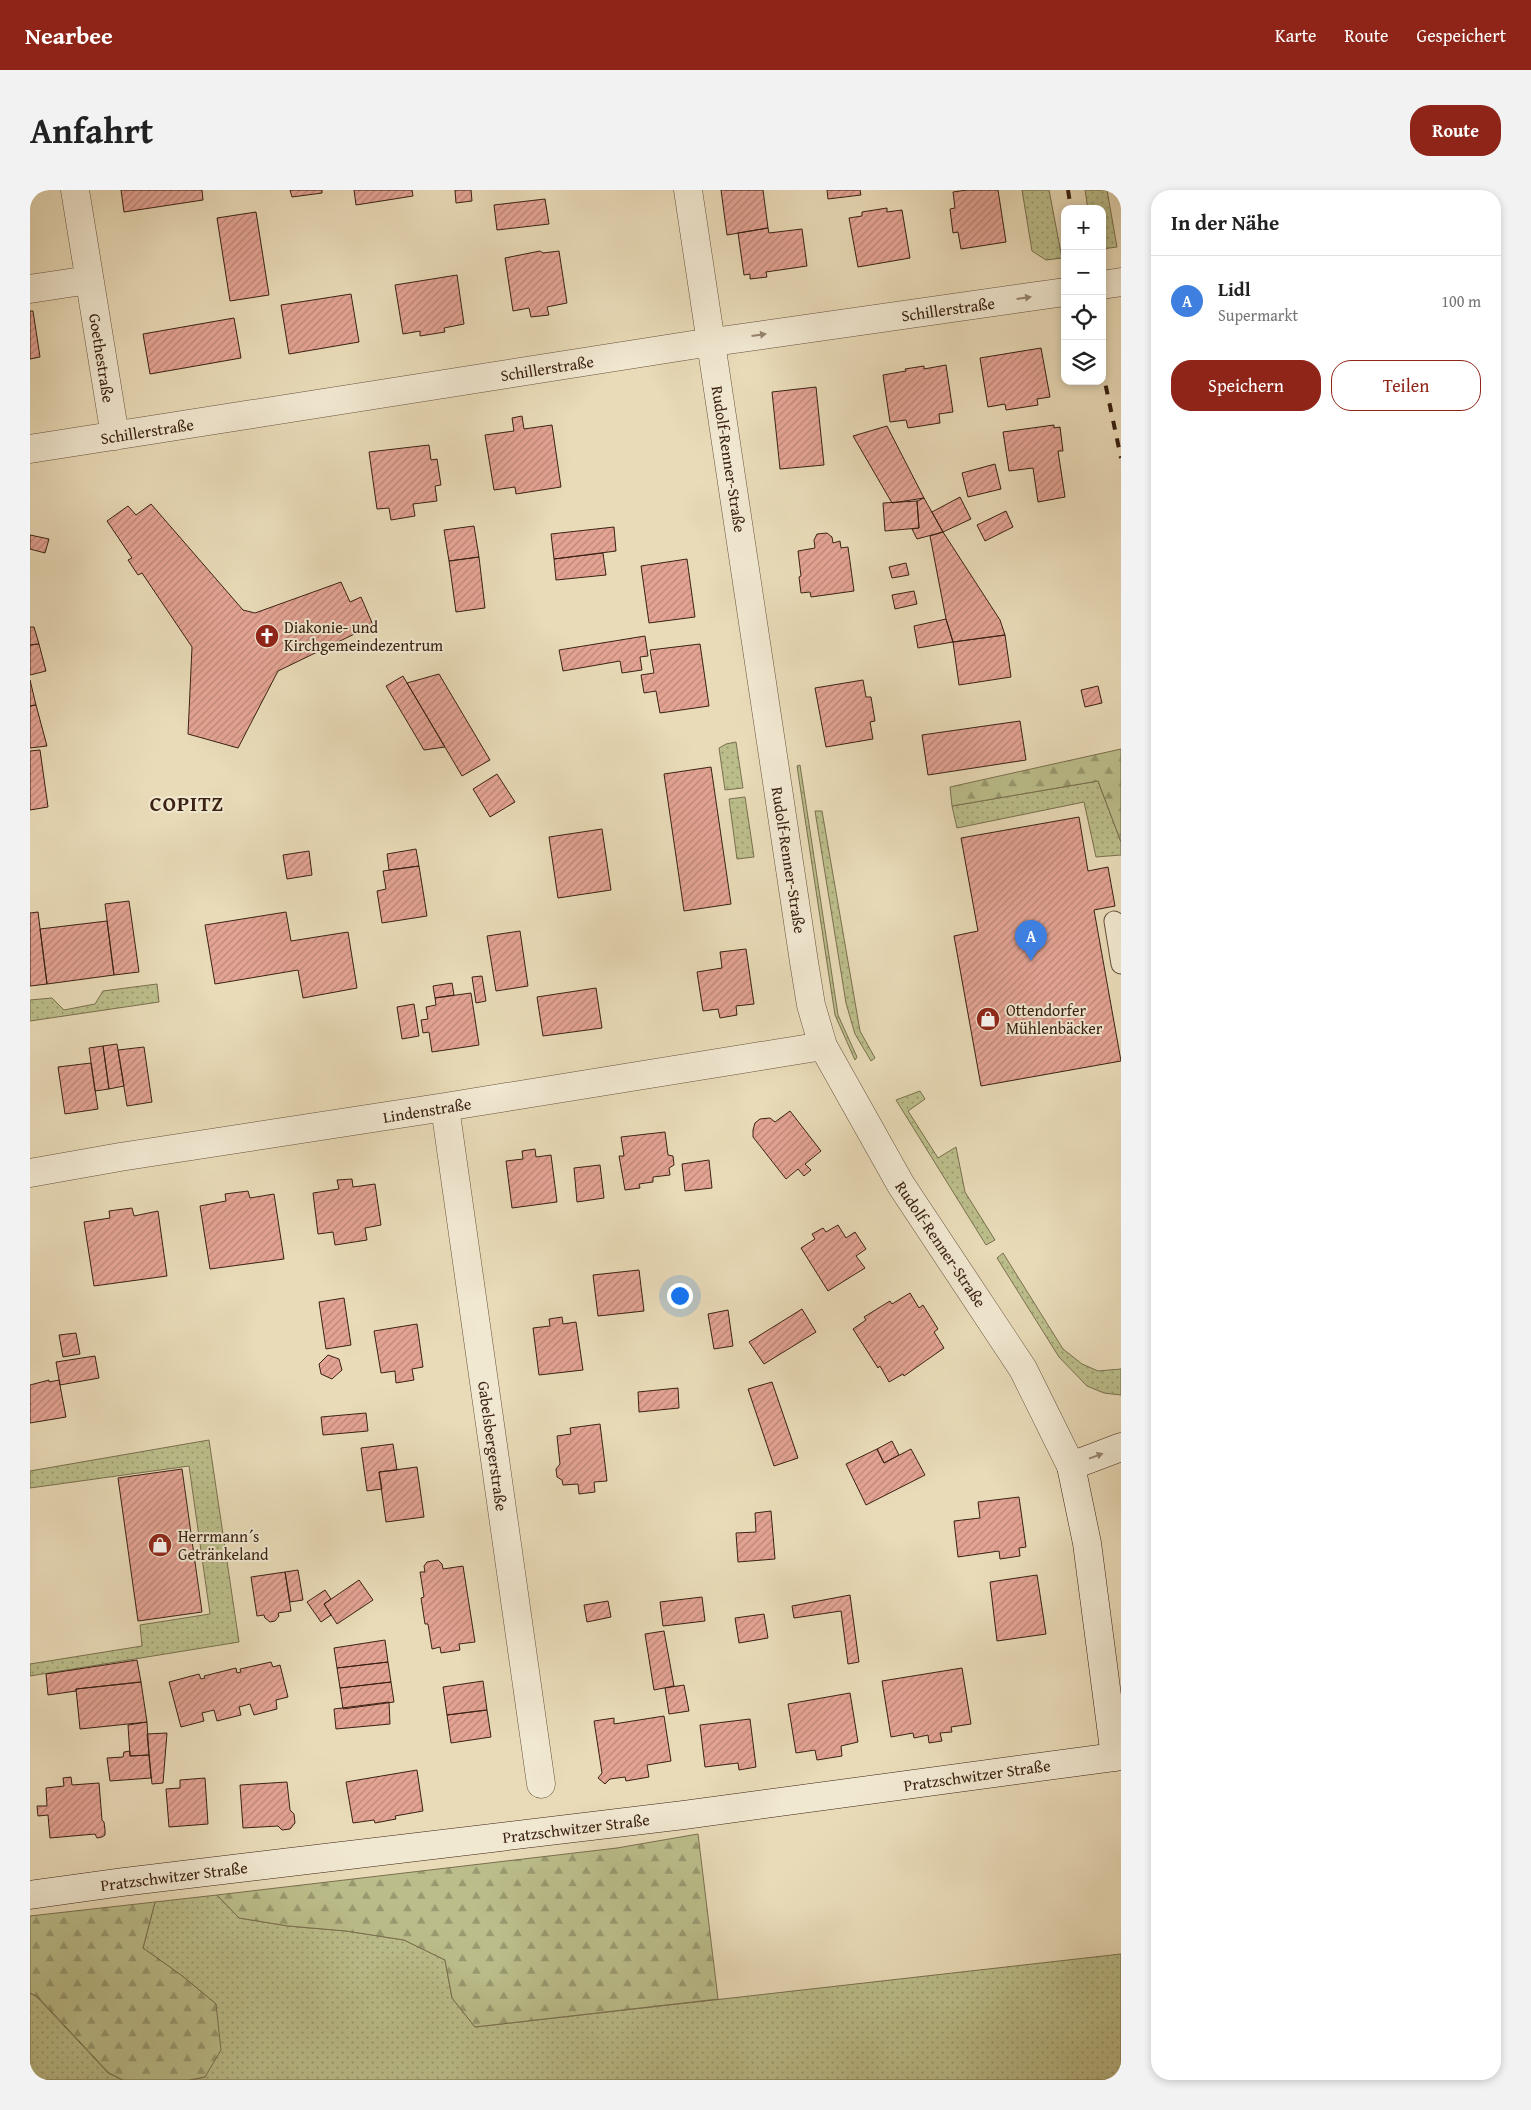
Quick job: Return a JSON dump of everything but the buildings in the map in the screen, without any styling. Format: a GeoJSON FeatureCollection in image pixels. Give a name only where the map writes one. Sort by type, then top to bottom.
{"type":"FeatureCollection","features":[{"type":"Feature","properties":{"kind":"street","name":"Goethestraße"},"geometry":{"type":"LineString","coordinates":[[75,190],[88,280],[115,436]]}},
{"type":"Feature","properties":{"kind":"street","name":"Rudolf-Renner-Straße"},"geometry":{"type":"LineString","coordinates":[[688,190],[811,1004],[823,1046],[900,1185],[1023,1368],[1071,1466],[1087,1543],[1118,1756]]}},
{"type":"Feature","properties":{"kind":"street"},"geometry":{"type":"LineString","coordinates":[[30,289],[88,280]]}},
{"type":"Feature","properties":{"kind":"street"},"geometry":{"type":"LineString","coordinates":[[1106,284],[1121,282]]}},
{"type":"Feature","properties":{"kind":"street","name":"Schillerstraße"},"geometry":{"type":"LineString","coordinates":[[30,449],[711,342],[1061,293]]}},
{"type":"Feature","properties":{"kind":"street","name":"Lindenstraße"},"geometry":{"type":"LineString","coordinates":[[30,1173],[120,1157],[823,1046]]}},
{"type":"Feature","properties":{"kind":"street","name":"Gabelsbergerstraße"},"geometry":{"type":"LineString","coordinates":[[445,1107],[541,1784]]}},
{"type":"Feature","properties":{"kind":"street"},"geometry":{"type":"LineString","coordinates":[[1071,1466],[1121,1447]]}},
{"type":"Feature","properties":{"kind":"street","name":"Pratzschwitzer Straße"},"geometry":{"type":"LineString","coordinates":[[30,1895],[140,1880],[684,1815],[1118,1756]]}},
{"type":"Feature","properties":{"kind":"lane"},"geometry":{"type":"LineString","coordinates":[[1114,920],[1121,964]]}},
{"type":"Feature","properties":{"kind":"green space"},"geometry":{"type":"Polygon","coordinates":[[[1022,190],[1049,190],[1061,258],[1046,260],[1032,251],[1022,190]]]}},
{"type":"Feature","properties":{"kind":"green space"},"geometry":{"type":"Polygon","coordinates":[[[1085,190],[1107,190],[1117,247],[1106,248],[1106,205],[1087,205],[1085,190]]]}},
{"type":"Feature","properties":{"kind":"green space"},"geometry":{"type":"Polygon","coordinates":[[[736,742],[743,788],[725,790],[719,748],[736,742]]]}},
{"type":"Feature","properties":{"kind":"green space"},"geometry":{"type":"Polygon","coordinates":[[[1121,749],[1121,842],[1098,781],[952,806],[950,787],[1121,749]]]}},
{"type":"Feature","properties":{"kind":"green space"},"geometry":{"type":"Polygon","coordinates":[[[800,765],[838,1015],[857,1057],[855,1060],[835,1015],[797,766],[800,765]]]}},
{"type":"Feature","properties":{"kind":"green space"},"geometry":{"type":"Polygon","coordinates":[[[1098,781],[1121,842],[1121,855],[1096,857],[1084,802],[957,828],[952,806],[1098,781]]]}},
{"type":"Feature","properties":{"kind":"green space"},"geometry":{"type":"Polygon","coordinates":[[[745,797],[754,857],[737,859],[729,799],[745,797]]]}},
{"type":"Feature","properties":{"kind":"green space"},"geometry":{"type":"Polygon","coordinates":[[[815,811],[822,811],[860,1031],[875,1058],[871,1061],[855,1034],[846,1003],[815,811]]]}},
{"type":"Feature","properties":{"kind":"green space"},"geometry":{"type":"Polygon","coordinates":[[[157,984],[159,1002],[30,1021],[30,1000],[52,998],[64,1010],[95,1004],[103,991],[157,984]]]}},
{"type":"Feature","properties":{"kind":"green space"},"geometry":{"type":"Polygon","coordinates":[[[920,1091],[925,1099],[908,1111],[938,1158],[956,1147],[965,1192],[995,1240],[986,1245],[896,1100],[920,1091]]]}},
{"type":"Feature","properties":{"kind":"green space"},"geometry":{"type":"Polygon","coordinates":[[[1003,1253],[1063,1349],[1082,1364],[1098,1371],[1121,1369],[1121,1395],[1104,1393],[1087,1386],[1059,1357],[997,1258],[1003,1253]]]}},
{"type":"Feature","properties":{"kind":"green space"},"geometry":{"type":"Polygon","coordinates":[[[209,1440],[239,1642],[30,1676],[30,1664],[142,1646],[140,1625],[210,1614],[189,1466],[30,1488],[30,1471],[209,1440]]]}},
{"type":"Feature","properties":{"kind":"green space"},"geometry":{"type":"Polygon","coordinates":[[[698,1834],[718,1999],[475,2027],[452,1998],[445,1960],[404,1940],[239,1918],[217,1895],[617,1848],[698,1834]]]}},
{"type":"Feature","properties":{"kind":"green space"},"geometry":{"type":"Polygon","coordinates":[[[217,1895],[239,1918],[404,1940],[445,1960],[452,1998],[475,2027],[1121,1954],[1121,2080],[189,2080],[205,2077],[216,2004],[181,1975],[143,1948],[155,1902],[217,1895]]]}},
{"type":"Feature","properties":{"kind":"green space"},"geometry":{"type":"Polygon","coordinates":[[[155,1902],[143,1948],[181,1975],[216,2004],[221,2050],[205,2077],[189,2080],[123,2080],[109,2073],[38,1997],[30,1993],[30,1916],[155,1902]]]}},
{"type":"Feature","properties":{"kind":"green space"},"geometry":{"type":"Polygon","coordinates":[[[30,1993],[37,1997],[108,2073],[123,2080],[30,2080],[30,1993]]]}},
{"type":"Feature","properties":{"kind":"railway"},"geometry":{"type":"LineString","coordinates":[[1068,190],[1070,205]]}},
{"type":"Feature","properties":{"kind":"railway"},"geometry":{"type":"LineString","coordinates":[[1106,385],[1121,458]]}},
{"type":"Feature","properties":{"kind":"place","name":"Diakonie- und Kirchgemeindezentrum"},"geometry":{"type":"Point","coordinates":[267,636]}},
{"type":"Feature","properties":{"kind":"place","name":"Lidl"},"geometry":{"type":"Point","coordinates":[1031,961]}},
{"type":"Feature","properties":{"kind":"place","name":"Ottendorfer Mühlenbäcker"},"geometry":{"type":"Point","coordinates":[988,1019]}},
{"type":"Feature","properties":{"kind":"place","name":"Herrmann´s Getränkeland"},"geometry":{"type":"Point","coordinates":[160,1545]}},
{"type":"Feature","properties":{"kind":"district","name":"COPITZ"},"geometry":{"type":"Point","coordinates":[187,803]}}]}
